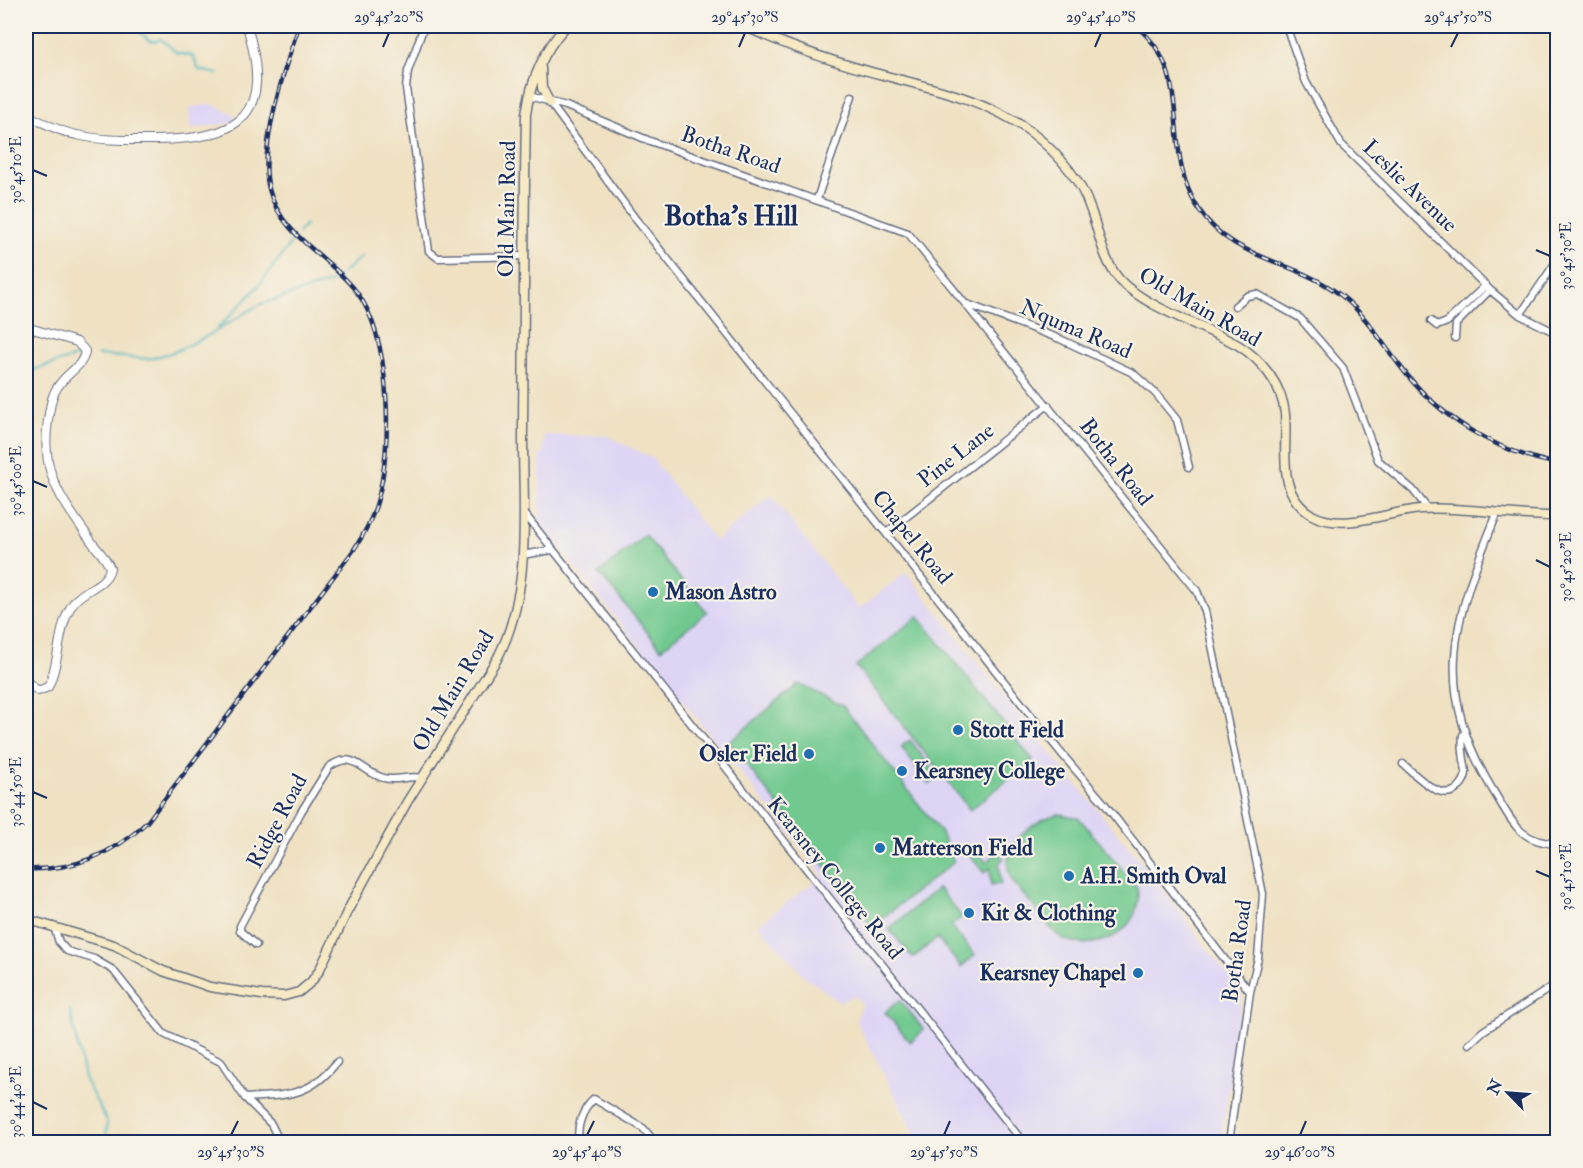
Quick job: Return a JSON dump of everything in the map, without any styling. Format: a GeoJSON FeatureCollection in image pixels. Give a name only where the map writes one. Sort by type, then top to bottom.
{"type":"FeatureCollection","features":[{"type":"Feature","properties":{"kind":"main road","name":"Old Main Road"},"geometry":{"type":"LineString","coordinates":[[28,920],[114,945],[163,971],[210,987],[272,996],[299,992],[311,982],[319,970],[348,910],[421,778],[509,636],[519,595],[524,513],[525,145],[529,96],[544,53],[566,26]]}},
{"type":"Feature","properties":{"kind":"main road","name":"Old Main Road"},"geometry":{"type":"LineString","coordinates":[[744,26],[777,41],[828,59],[971,100],[1005,115],[1032,134],[1078,183],[1089,204],[1107,260],[1125,286],[1243,348],[1270,375],[1282,401],[1285,414],[1286,477],[1291,492],[1302,506],[1318,517],[1338,522],[1428,509],[1557,516]]}},
{"type":"Feature","properties":{"kind":"main road"},"geometry":{"type":"LineString","coordinates":[[544,53],[540,82],[550,103]]}},
{"type":"Feature","properties":{"kind":"street"},"geometry":{"type":"LineString","coordinates":[[26,116],[66,133],[98,139],[181,139],[225,131],[240,122],[250,105],[255,56],[247,26]]}},
{"type":"Feature","properties":{"kind":"street"},"geometry":{"type":"LineString","coordinates":[[424,26],[408,71],[406,88],[429,251],[438,258],[524,256]]}},
{"type":"Feature","properties":{"kind":"street","name":"Leslie Avenue"},"geometry":{"type":"LineString","coordinates":[[1286,26],[1306,82],[1341,144],[1488,287],[1520,315],[1557,334]]}},
{"type":"Feature","properties":{"kind":"street","name":"Botha Road"},"geometry":{"type":"LineString","coordinates":[[529,96],[908,233],[1202,600],[1263,894],[1258,958],[1250,992],[1228,1143]]}},
{"type":"Feature","properties":{"kind":"street"},"geometry":{"type":"LineString","coordinates":[[817,199],[852,96]]}},
{"type":"Feature","properties":{"kind":"street","name":"Chapel Road"},"geometry":{"type":"LineString","coordinates":[[550,103],[634,217],[1061,753],[1104,803],[1250,992]]}},
{"type":"Feature","properties":{"kind":"street"},"geometry":{"type":"LineString","coordinates":[[1520,315],[1557,259]]}},
{"type":"Feature","properties":{"kind":"street"},"geometry":{"type":"LineString","coordinates":[[1431,321],[1437,326],[1447,322],[1488,287]]}},
{"type":"Feature","properties":{"kind":"street"},"geometry":{"type":"LineString","coordinates":[[1455,338],[1456,324],[1488,287]]}},
{"type":"Feature","properties":{"kind":"street"},"geometry":{"type":"LineString","coordinates":[[1235,306],[1247,296],[1257,294],[1300,318],[1348,375],[1378,460],[1413,490],[1428,509]]}},
{"type":"Feature","properties":{"kind":"street","name":"Nquma Road"},"geometry":{"type":"LineString","coordinates":[[966,304],[1060,339],[1133,373],[1156,394],[1177,420],[1189,467]]}},
{"type":"Feature","properties":{"kind":"street"},"geometry":{"type":"LineString","coordinates":[[26,327],[77,342],[85,351],[81,363],[59,381],[54,389],[47,430],[47,463],[53,483],[110,568],[105,579],[84,592],[72,603],[48,687],[38,691],[26,681]]}},
{"type":"Feature","properties":{"kind":"street","name":"Pine Lane"},"geometry":{"type":"LineString","coordinates":[[886,533],[1048,405]]}},
{"type":"Feature","properties":{"kind":"street","name":"Kearsney College Road"},"geometry":{"type":"LineString","coordinates":[[524,513],[1023,1143]]}},
{"type":"Feature","properties":{"kind":"street"},"geometry":{"type":"LineString","coordinates":[[1402,764],[1437,790],[1449,793],[1455,791],[1466,773],[1461,754],[1463,731],[1455,679],[1457,631],[1468,587],[1497,514]]}},
{"type":"Feature","properties":{"kind":"street"},"geometry":{"type":"LineString","coordinates":[[522,555],[552,550]]}},
{"type":"Feature","properties":{"kind":"street"},"geometry":{"type":"LineString","coordinates":[[1463,731],[1489,785],[1518,830],[1535,841],[1557,844]]}},
{"type":"Feature","properties":{"kind":"street","name":"Ridge Road"},"geometry":{"type":"LineString","coordinates":[[256,945],[240,931],[240,926],[301,812],[328,767],[336,762],[348,760],[384,778],[410,775],[421,778]]}},
{"type":"Feature","properties":{"kind":"street"},"geometry":{"type":"LineString","coordinates":[[26,929],[28,920]]}},
{"type":"Feature","properties":{"kind":"street"},"geometry":{"type":"LineString","coordinates":[[54,927],[59,942],[67,951],[94,959],[113,970],[164,1034],[177,1042],[209,1054],[221,1062],[245,1098],[271,1124],[280,1143]]}},
{"type":"Feature","properties":{"kind":"street"},"geometry":{"type":"LineString","coordinates":[[1469,1044],[1483,1031],[1557,983]]}},
{"type":"Feature","properties":{"kind":"street"},"geometry":{"type":"LineString","coordinates":[[245,1098],[272,1097],[310,1088],[323,1080],[337,1062]]}},
{"type":"Feature","properties":{"kind":"street"},"geometry":{"type":"LineString","coordinates":[[579,1143],[578,1131],[583,1113],[594,1100],[643,1128],[653,1140]]}},
{"type":"Feature","properties":{"kind":"shaded area"},"geometry":{"type":"Polygon","coordinates":[[[211,104],[234,114],[234,122],[190,129],[189,108],[211,104]]]}},
{"type":"Feature","properties":{"kind":"shaded area","name":"Kearsney College"},"geometry":{"type":"Polygon","coordinates":[[[544,435],[607,436],[652,458],[715,541],[771,495],[859,609],[906,572],[1013,708],[1146,868],[1242,994],[1221,1142],[919,1142],[856,1021],[862,1003],[854,996],[840,1002],[804,976],[758,925],[823,875],[540,524],[540,455],[543,454],[544,435]]]}},
{"type":"Feature","properties":{"kind":"green space","name":"Mason Astro"},"geometry":{"type":"Polygon","coordinates":[[[645,535],[707,612],[661,649],[599,573],[645,535]]]}},
{"type":"Feature","properties":{"kind":"green space","name":"Stott Field"},"geometry":{"type":"Polygon","coordinates":[[[918,616],[1033,760],[970,810],[856,666],[918,616]]]}},
{"type":"Feature","properties":{"kind":"green space"},"geometry":{"type":"Polygon","coordinates":[[[798,684],[843,706],[941,833],[954,862],[872,926],[729,742],[798,684]]]}},
{"type":"Feature","properties":{"kind":"green space"},"geometry":{"type":"Polygon","coordinates":[[[910,740],[938,777],[929,784],[901,747],[910,740]]]}},
{"type":"Feature","properties":{"kind":"green space","name":"A.H. Smith Oval"},"geometry":{"type":"Polygon","coordinates":[[[1059,814],[1079,818],[1137,887],[1138,899],[1134,915],[1118,934],[1102,941],[1075,943],[1059,936],[1012,880],[1008,868],[1009,857],[1019,837],[1038,822],[1059,814]]]}},
{"type":"Feature","properties":{"kind":"green space"},"geometry":{"type":"Polygon","coordinates":[[[974,848],[986,862],[998,852],[1004,859],[999,863],[1001,884],[991,885],[990,868],[984,873],[968,853],[974,848]]]}},
{"type":"Feature","properties":{"kind":"green space"},"geometry":{"type":"Polygon","coordinates":[[[938,888],[962,917],[951,926],[975,955],[961,967],[937,938],[913,958],[889,929],[938,888]]]}},
{"type":"Feature","properties":{"kind":"green space"},"geometry":{"type":"Polygon","coordinates":[[[900,1000],[924,1030],[910,1042],[885,1012],[900,1000]]]}},
{"type":"Feature","properties":{"kind":"waterway"},"geometry":{"type":"LineString","coordinates":[[110,26],[132,28],[152,41],[161,39],[177,53],[193,56],[199,70],[218,74]]}},
{"type":"Feature","properties":{"kind":"waterway"},"geometry":{"type":"LineString","coordinates":[[298,233],[306,224]]}},
{"type":"Feature","properties":{"kind":"waterway"},"geometry":{"type":"LineString","coordinates":[[218,328],[257,288],[294,239]]}},
{"type":"Feature","properties":{"kind":"waterway"},"geometry":{"type":"LineString","coordinates":[[343,273],[362,256]]}},
{"type":"Feature","properties":{"kind":"waterway"},"geometry":{"type":"LineString","coordinates":[[98,355],[148,359],[174,352],[213,333],[258,305],[332,282],[339,276]]}},
{"type":"Feature","properties":{"kind":"waterway"},"geometry":{"type":"LineString","coordinates":[[26,372],[79,356]]}},
{"type":"Feature","properties":{"kind":"waterway"},"geometry":{"type":"LineString","coordinates":[[70,1010],[84,1078],[107,1121],[106,1142]]}},
{"type":"Feature","properties":{"kind":"railway"},"geometry":{"type":"LineString","coordinates":[[26,869],[60,867],[91,858],[121,843],[147,822],[353,551],[375,509],[386,452],[387,423],[383,364],[377,336],[368,311],[356,291],[345,278],[294,232],[275,205],[269,189],[267,152],[270,130],[280,84],[299,26]]}},
{"type":"Feature","properties":{"kind":"railway"},"geometry":{"type":"LineString","coordinates":[[1136,26],[1155,45],[1166,67],[1172,89],[1180,161],[1187,185],[1198,208],[1211,225],[1244,248],[1318,280],[1335,291],[1362,316],[1415,385],[1450,416],[1470,430],[1512,451],[1558,464]]}},
{"type":"Feature","properties":{"kind":"place","name":"Mason Astro"},"geometry":{"type":"Point","coordinates":[653,592]}},
{"type":"Feature","properties":{"kind":"place","name":"Stott Field"},"geometry":{"type":"Point","coordinates":[958,730]}},
{"type":"Feature","properties":{"kind":"place","name":"Osler Field"},"geometry":{"type":"Point","coordinates":[809,754]}},
{"type":"Feature","properties":{"kind":"place","name":"Kearsney College"},"geometry":{"type":"Point","coordinates":[902,771]}},
{"type":"Feature","properties":{"kind":"place","name":"Matterson Field"},"geometry":{"type":"Point","coordinates":[880,848]}},
{"type":"Feature","properties":{"kind":"place","name":"A.H. Smith Oval"},"geometry":{"type":"Point","coordinates":[1069,876]}},
{"type":"Feature","properties":{"kind":"place","name":"Kit & Clothing"},"geometry":{"type":"Point","coordinates":[969,913]}},
{"type":"Feature","properties":{"kind":"place","name":"Kearsney Chapel"},"geometry":{"type":"Point","coordinates":[1138,973]}},
{"type":"Feature","properties":{"kind":"district","name":"Botha's Hill"},"geometry":{"type":"Point","coordinates":[731,216]}}]}
